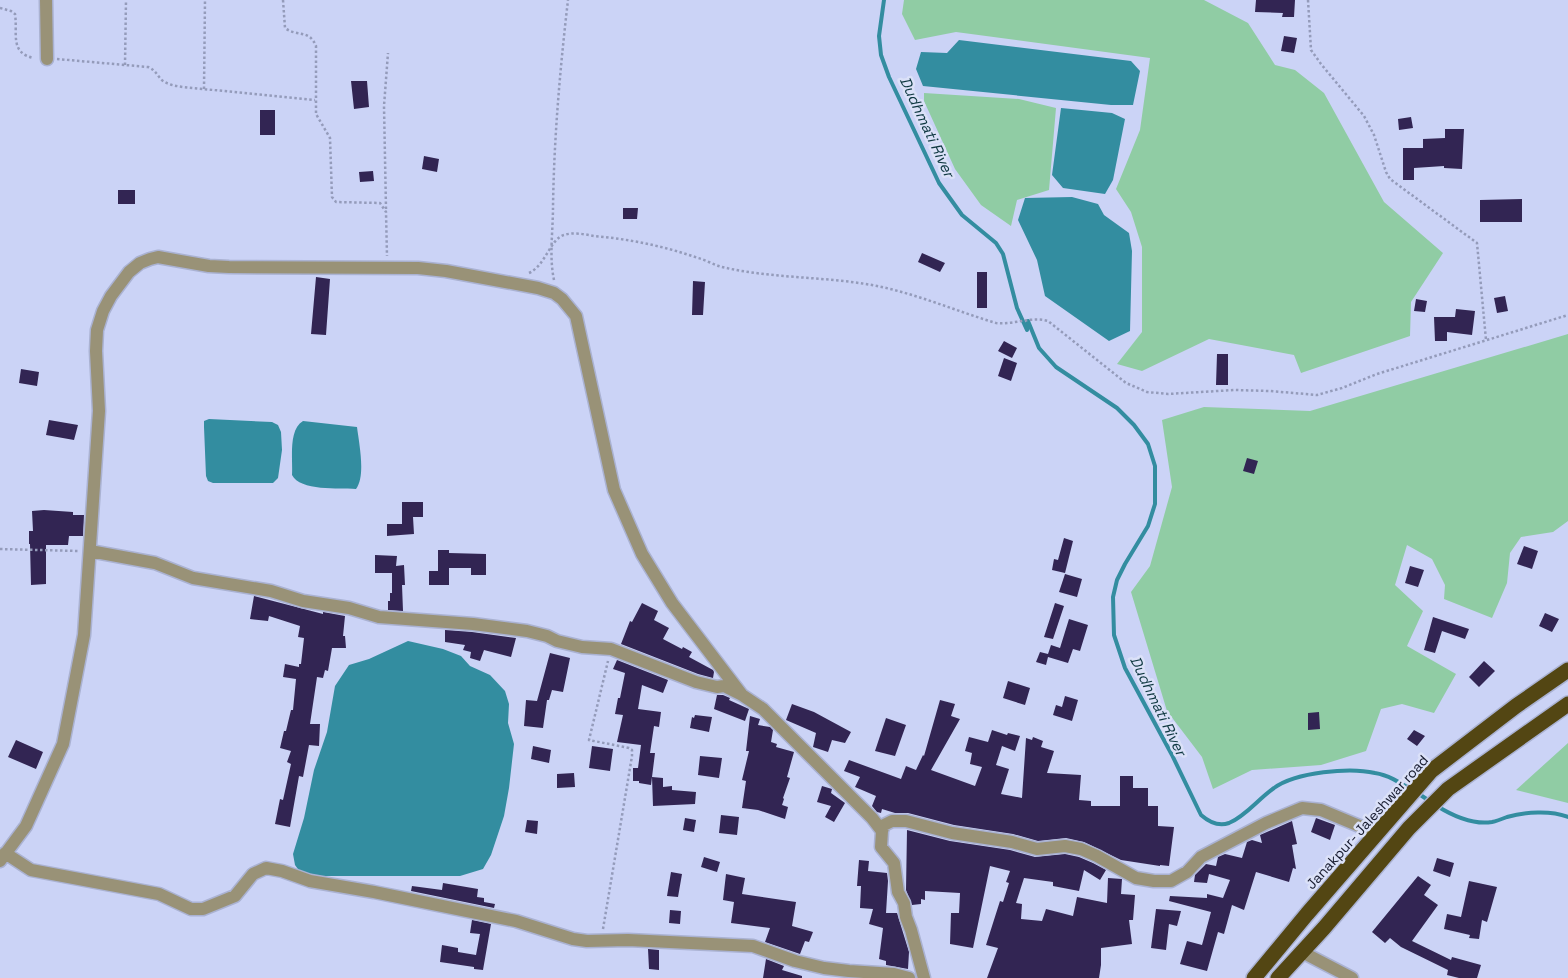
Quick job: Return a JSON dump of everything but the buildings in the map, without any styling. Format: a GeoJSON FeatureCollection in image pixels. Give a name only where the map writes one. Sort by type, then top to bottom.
{"type":"FeatureCollection","features":[{"type":"Feature","properties":{"kind":"highway","name":"Janakpur- Jaleshwar road"},"geometry":{"type":"LineString","coordinates":[[1254,978],[1431,771],[1516,706],[1568,670]]}},
{"type":"Feature","properties":{"kind":"highway"},"geometry":{"type":"LineString","coordinates":[[1278,978],[1410,828],[1448,789],[1568,704]]}},
{"type":"Feature","properties":{"kind":"street"},"geometry":{"type":"LineString","coordinates":[[46,0],[46,59]]}},
{"type":"Feature","properties":{"kind":"street"},"geometry":{"type":"LineString","coordinates":[[742,695],[672,603],[642,554],[614,490],[576,316],[562,299],[554,293],[538,288],[427,269],[229,267],[209,266],[158,257],[140,263],[129,272],[110,296],[97,330],[96,351],[100,411],[84,635],[63,744],[26,826],[3,857],[31,870],[159,894],[191,908],[203,908],[236,896],[253,874],[266,868],[310,880],[516,922],[573,939],[718,943],[753,946],[824,968],[894,974],[909,978]]}},
{"type":"Feature","properties":{"kind":"street"},"geometry":{"type":"LineString","coordinates":[[90,551],[155,563],[192,578],[271,591],[303,600],[349,608],[379,617],[473,624],[547,636],[557,641],[582,647],[611,649],[696,682],[718,687],[724,686],[763,709],[872,818],[882,831]]}},
{"type":"Feature","properties":{"kind":"street"},"geometry":{"type":"LineString","coordinates":[[924,978],[906,917],[904,903],[898,892],[894,863],[882,847],[884,825],[892,821],[906,821],[952,833],[1012,842],[1037,849],[1065,846],[1081,849],[1136,878],[1154,881],[1171,881],[1187,872],[1201,857],[1266,823],[1302,808],[1321,810],[1369,830],[1380,829]]}},
{"type":"Feature","properties":{"kind":"street"},"geometry":{"type":"LineString","coordinates":[[1302,952],[1352,978]]}},
{"type":"Feature","properties":{"kind":"path"},"geometry":{"type":"LineString","coordinates":[[125,65],[126,0]]}},
{"type":"Feature","properties":{"kind":"path"},"geometry":{"type":"LineString","coordinates":[[204,89],[205,0]]}},
{"type":"Feature","properties":{"kind":"path"},"geometry":{"type":"LineString","coordinates":[[283,0],[285,28],[289,31],[308,35],[313,39],[316,46],[316,114],[330,138],[332,197],[336,202],[380,203],[386,212]]}},
{"type":"Feature","properties":{"kind":"path"},"geometry":{"type":"LineString","coordinates":[[562,299],[554,279],[551,261],[560,72],[568,0]]}},
{"type":"Feature","properties":{"kind":"path"},"geometry":{"type":"LineString","coordinates":[[1308,0],[1311,50],[1364,116],[1374,135],[1390,179],[1477,243],[1486,340]]}},
{"type":"Feature","properties":{"kind":"path"},"geometry":{"type":"LineString","coordinates":[[0,8],[11,10],[15,14],[16,42],[19,51],[26,56],[144,66],[154,69],[168,84],[315,100]]}},
{"type":"Feature","properties":{"kind":"path"},"geometry":{"type":"LineString","coordinates":[[388,53],[384,106],[387,257],[397,268]]}},
{"type":"Feature","properties":{"kind":"path"},"geometry":{"type":"LineString","coordinates":[[527,275],[543,262],[558,238],[563,235],[572,234],[624,239],[720,266],[750,272],[802,276],[878,286],[996,323],[1008,324],[1042,319],[1048,321],[1126,383],[1157,394],[1234,390],[1317,394],[1342,388],[1377,374],[1568,315]]}},
{"type":"Feature","properties":{"kind":"path"},"geometry":{"type":"LineString","coordinates":[[0,549],[90,551]]}},
{"type":"Feature","properties":{"kind":"path"},"geometry":{"type":"LineString","coordinates":[[603,941],[603,922],[632,756],[632,750],[628,748],[589,740],[611,649]]}},
{"type":"Feature","properties":{"kind":"shaded area"},"geometry":{"type":"Polygon","coordinates":[[[904,0],[1204,0],[1248,23],[1275,65],[1295,70],[1324,93],[1384,202],[1443,253],[1411,302],[1410,336],[1301,373],[1294,355],[1209,339],[1142,371],[1117,364],[1142,332],[1142,247],[1131,212],[1116,189],[1140,130],[1150,58],[956,32],[915,40],[902,14],[904,0]]]}},
{"type":"Feature","properties":{"kind":"shaded area"},"geometry":{"type":"Polygon","coordinates":[[[959,40],[1131,61],[1140,71],[1133,105],[1111,105],[923,86],[916,69],[921,52],[947,53],[959,40]]]}},
{"type":"Feature","properties":{"kind":"shaded area"},"geometry":{"type":"Polygon","coordinates":[[[924,93],[1019,99],[1056,108],[1049,190],[1017,200],[1011,226],[981,205],[955,169],[924,101],[924,93]]]}},
{"type":"Feature","properties":{"kind":"shaded area"},"geometry":{"type":"Polygon","coordinates":[[[1061,108],[1112,113],[1125,119],[1113,180],[1105,194],[1063,188],[1052,175],[1061,108]]]}},
{"type":"Feature","properties":{"kind":"shaded area"},"geometry":{"type":"Polygon","coordinates":[[[1072,197],[1098,204],[1104,215],[1129,233],[1132,251],[1130,331],[1109,341],[1045,296],[1037,260],[1018,220],[1025,198],[1072,197]]]}},
{"type":"Feature","properties":{"kind":"shaded area"},"geometry":{"type":"Polygon","coordinates":[[[1568,334],[1568,521],[1553,532],[1521,537],[1510,553],[1507,583],[1492,618],[1444,599],[1445,585],[1432,559],[1407,545],[1395,585],[1423,611],[1407,646],[1456,674],[1434,713],[1402,704],[1381,709],[1366,751],[1321,765],[1252,770],[1213,789],[1202,757],[1167,711],[1131,592],[1150,566],[1172,487],[1162,420],[1204,407],[1310,411],[1568,334]]]}},
{"type":"Feature","properties":{"kind":"shaded area"},"geometry":{"type":"Polygon","coordinates":[[[209,419],[272,422],[278,425],[281,432],[282,450],[278,478],[273,483],[213,483],[208,481],[206,476],[204,421],[209,419]]]}},
{"type":"Feature","properties":{"kind":"shaded area"},"geometry":{"type":"Polygon","coordinates":[[[303,421],[357,427],[361,476],[356,489],[311,486],[296,480],[292,475],[293,438],[298,425],[303,421]]]}},
{"type":"Feature","properties":{"kind":"shaded area"},"geometry":{"type":"Polygon","coordinates":[[[408,641],[443,649],[461,656],[470,666],[490,675],[505,691],[509,704],[508,723],[514,744],[504,816],[491,855],[483,869],[460,876],[319,876],[300,872],[295,865],[293,854],[304,818],[314,770],[327,732],[335,686],[349,665],[369,659],[408,641]]]}},
{"type":"Feature","properties":{"kind":"shaded area"},"geometry":{"type":"Polygon","coordinates":[[[1568,743],[1568,803],[1516,790],[1568,743]]]}},
{"type":"Feature","properties":{"kind":"waterway","name":"Dudhmati River"},"geometry":{"type":"LineString","coordinates":[[884,0],[879,36],[881,55],[889,77],[939,183],[962,215],[996,243],[1003,254],[1017,308],[1027,330],[1028,321],[1039,348],[1056,367],[1117,408],[1134,425],[1148,444],[1155,466],[1155,504],[1148,526],[1117,580],[1113,597],[1114,635],[1125,668],[1172,755],[1201,815],[1214,823],[1229,823],[1241,816],[1274,788],[1296,778],[1323,772],[1364,771],[1375,773],[1398,781],[1410,789]]}},
{"type":"Feature","properties":{"kind":"waterway","name":"Dudhmati River"},"geometry":{"type":"LineString","coordinates":[[1416,792],[1431,802]]}},
{"type":"Feature","properties":{"kind":"waterway","name":"Dudhmati River"},"geometry":{"type":"LineString","coordinates":[[1437,806],[1470,821],[1485,823],[1514,815],[1538,812],[1554,813],[1568,817]]}}]}
